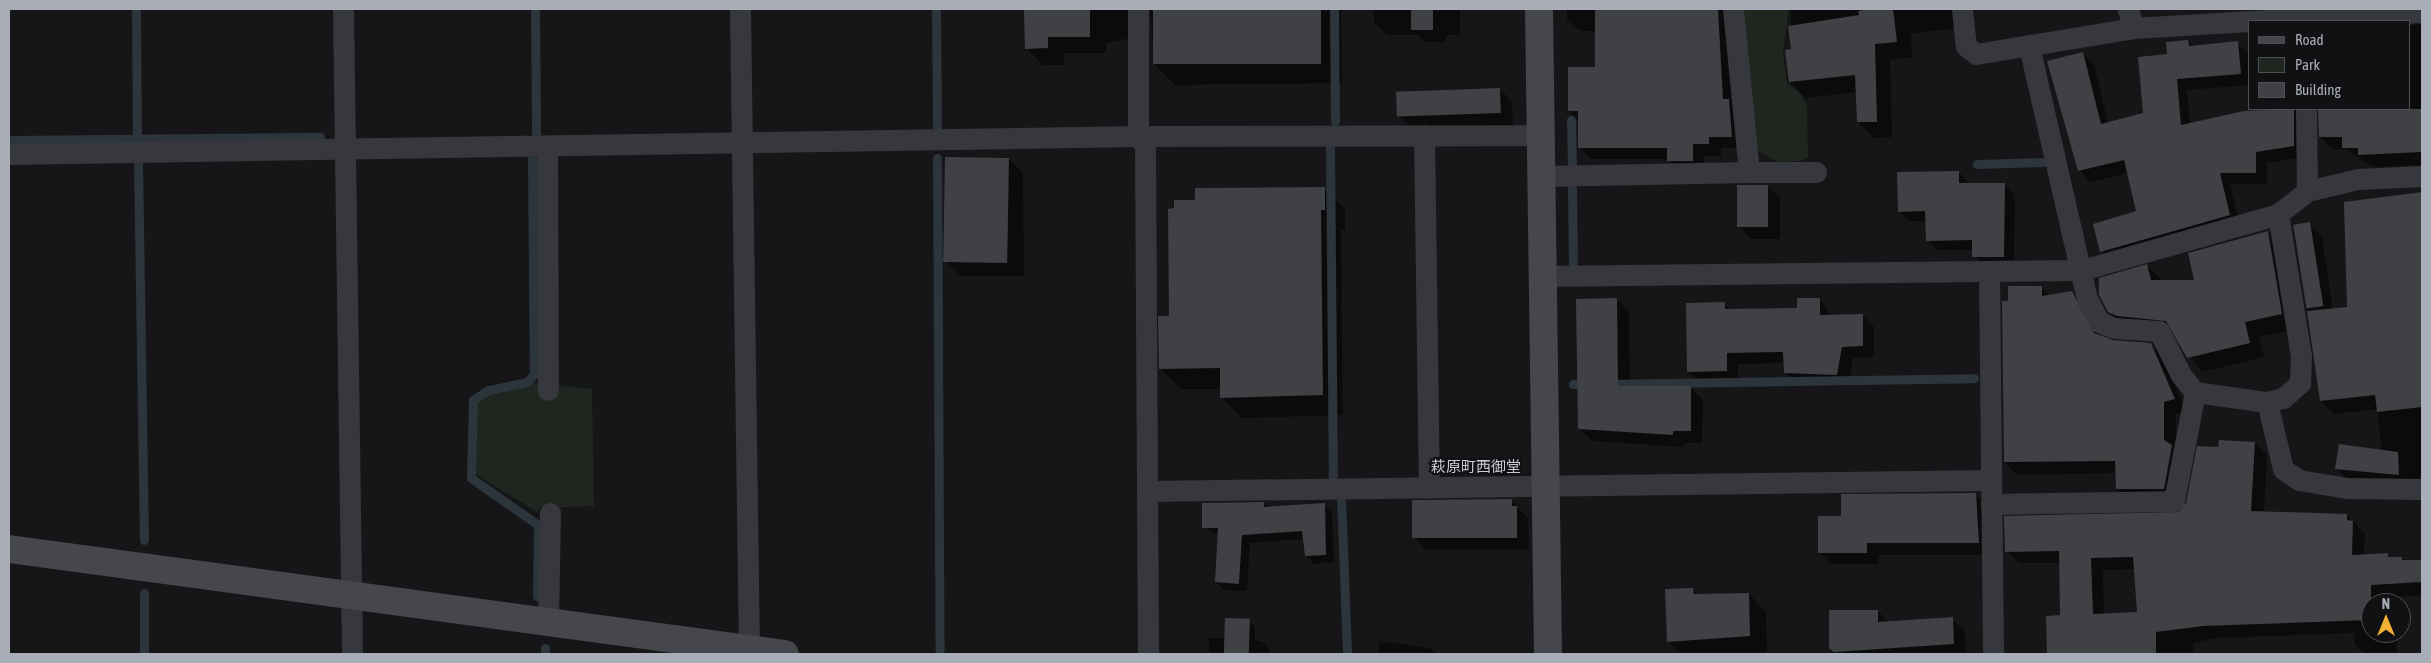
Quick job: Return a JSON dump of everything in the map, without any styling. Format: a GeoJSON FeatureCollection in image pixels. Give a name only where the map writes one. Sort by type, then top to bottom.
{"type":"FeatureCollection","features":[{"type":"Feature","properties":{"kind":"street"},"geometry":{"type":"LineString","coordinates":[[343,9],[352,654]]}},
{"type":"Feature","properties":{"kind":"street"},"geometry":{"type":"LineString","coordinates":[[740,9],[749,652]]}},
{"type":"Feature","properties":{"kind":"street"},"geometry":{"type":"LineString","coordinates":[[1138,9],[1138,136],[1145,146],[1148,654]]}},
{"type":"Feature","properties":{"kind":"street"},"geometry":{"type":"LineString","coordinates":[[1539,9],[1544,486],[1548,654]]}},
{"type":"Feature","properties":{"kind":"street"},"geometry":{"type":"LineString","coordinates":[[1733,9],[1749,172]]}},
{"type":"Feature","properties":{"kind":"street"},"geometry":{"type":"LineString","coordinates":[[1962,9],[1966,46],[1976,54],[2029,46],[2130,18],[2248,21]]}},
{"type":"Feature","properties":{"kind":"street"},"geometry":{"type":"LineString","coordinates":[[2304,20],[2422,12]]}},
{"type":"Feature","properties":{"kind":"street"},"geometry":{"type":"LineString","coordinates":[[2029,46],[2087,298],[2099,322],[2114,328],[2159,331],[2181,375],[2195,392],[2267,402],[2283,398],[2300,383],[2301,356],[2278,214]]}},
{"type":"Feature","properties":{"kind":"street"},"geometry":{"type":"LineString","coordinates":[[2306,110],[2307,191]]}},
{"type":"Feature","properties":{"kind":"street"},"geometry":{"type":"LineString","coordinates":[[1424,135],[1429,488]]}},
{"type":"Feature","properties":{"kind":"street"},"geometry":{"type":"LineString","coordinates":[[9,154],[1138,136],[1540,135]]}},
{"type":"Feature","properties":{"kind":"street"},"geometry":{"type":"LineString","coordinates":[[547,146],[548,390]]}},
{"type":"Feature","properties":{"kind":"street"},"geometry":{"type":"LineString","coordinates":[[1541,176],[1816,172]]}},
{"type":"Feature","properties":{"kind":"street"},"geometry":{"type":"LineString","coordinates":[[1542,276],[2082,270],[2278,214],[2307,191],[2358,178],[2422,176]]}},
{"type":"Feature","properties":{"kind":"street"},"geometry":{"type":"LineString","coordinates":[[1988,270],[1993,654]]}},
{"type":"Feature","properties":{"kind":"street"},"geometry":{"type":"LineString","coordinates":[[1991,504],[2174,501],[2195,392]]}},
{"type":"Feature","properties":{"kind":"street"},"geometry":{"type":"LineString","coordinates":[[2267,402],[2283,469],[2299,480],[2347,488],[2422,489]]}},
{"type":"Feature","properties":{"kind":"street"},"geometry":{"type":"LineString","coordinates":[[1147,491],[1991,480]]}},
{"type":"Feature","properties":{"kind":"street"},"geometry":{"type":"LineString","coordinates":[[548,623],[550,513]]}},
{"type":"Feature","properties":{"kind":"street"},"geometry":{"type":"LineString","coordinates":[[9,549],[749,652],[785,654]]}},
{"type":"Feature","properties":{"kind":"green space"},"geometry":{"type":"Polygon","coordinates":[[[1744,9],[1789,9],[1783,51],[1787,84],[1800,93],[1807,106],[1808,157],[1801,161],[1777,162],[1755,149],[1744,9]]]}},
{"type":"Feature","properties":{"kind":"green space"},"geometry":{"type":"Polygon","coordinates":[[[532,383],[592,389],[594,506],[540,508],[537,512],[476,474],[476,401],[489,392],[532,383]]]}},
{"type":"Feature","properties":{"kind":"building"},"geometry":{"type":"Polygon","coordinates":[[[1024,9],[1090,9],[1090,37],[1048,37],[1048,48],[1025,49],[1024,9]]]}},
{"type":"Feature","properties":{"kind":"building"},"geometry":{"type":"Polygon","coordinates":[[[1153,9],[1321,9],[1321,64],[1153,64],[1153,9]]]}},
{"type":"Feature","properties":{"kind":"building"},"geometry":{"type":"Polygon","coordinates":[[[1411,9],[1433,9],[1433,30],[1411,30],[1411,9]]]}},
{"type":"Feature","properties":{"kind":"building"},"geometry":{"type":"Polygon","coordinates":[[[1595,9],[1718,9],[1723,99],[1729,99],[1732,137],[1709,137],[1709,144],[1693,144],[1693,161],[1667,161],[1667,148],[1578,148],[1578,111],[1568,111],[1568,67],[1595,67],[1595,9]]]}},
{"type":"Feature","properties":{"kind":"building"},"geometry":{"type":"Polygon","coordinates":[[[1893,9],[1897,42],[1875,44],[1877,122],[1857,122],[1855,75],[1789,82],[1785,50],[1791,49],[1788,26],[1859,15],[1858,11],[1893,9]]]}},
{"type":"Feature","properties":{"kind":"building"},"geometry":{"type":"Polygon","coordinates":[[[2188,40],[2189,46],[2238,41],[2241,74],[2177,79],[2181,125],[2244,111],[2294,110],[2294,146],[2256,152],[2256,173],[2220,173],[2230,215],[2100,252],[2093,224],[2136,211],[2124,160],[2078,171],[2047,61],[2083,52],[2101,124],[2143,113],[2138,57],[2167,54],[2166,42],[2188,40]]]}},
{"type":"Feature","properties":{"kind":"building"},"geometry":{"type":"Polygon","coordinates":[[[1500,88],[1501,113],[1397,117],[1396,92],[1500,88]]]}},
{"type":"Feature","properties":{"kind":"building"},"geometry":{"type":"Polygon","coordinates":[[[2422,109],[2422,152],[2358,155],[2358,148],[2342,148],[2342,137],[2319,137],[2318,110],[2422,109]]]}},
{"type":"Feature","properties":{"kind":"building"},"geometry":{"type":"Polygon","coordinates":[[[945,157],[1009,158],[1007,263],[943,262],[945,157]]]}},
{"type":"Feature","properties":{"kind":"building"},"geometry":{"type":"Polygon","coordinates":[[[1959,171],[1959,183],[2005,183],[2004,257],[1972,257],[1972,240],[1926,241],[1925,211],[1898,212],[1897,172],[1959,171]]]}},
{"type":"Feature","properties":{"kind":"building"},"geometry":{"type":"Polygon","coordinates":[[[1737,185],[1768,185],[1768,227],[1737,227],[1737,185]]]}},
{"type":"Feature","properties":{"kind":"building"},"geometry":{"type":"Polygon","coordinates":[[[1325,187],[1325,210],[1321,210],[1323,395],[1220,398],[1220,368],[1159,369],[1158,316],[1169,316],[1168,209],[1174,208],[1174,200],[1195,200],[1195,188],[1325,187]]]}},
{"type":"Feature","properties":{"kind":"building"},"geometry":{"type":"Polygon","coordinates":[[[2422,192],[2422,407],[2377,412],[2375,395],[2320,401],[2307,311],[2347,307],[2344,202],[2422,192]]]}},
{"type":"Feature","properties":{"kind":"building"},"geometry":{"type":"Polygon","coordinates":[[[2310,222],[2323,306],[2307,309],[2293,225],[2310,222]]]}},
{"type":"Feature","properties":{"kind":"building"},"geometry":{"type":"Polygon","coordinates":[[[2268,231],[2282,314],[2245,322],[2250,343],[2187,358],[2166,321],[2117,316],[2108,312],[2099,295],[2099,278],[2147,264],[2151,280],[2194,280],[2188,253],[2268,231]]]}},
{"type":"Feature","properties":{"kind":"building"},"geometry":{"type":"Polygon","coordinates":[[[2008,286],[2042,286],[2042,296],[2072,291],[2094,333],[2113,340],[2151,343],[2175,399],[2164,402],[2164,440],[2172,445],[2164,489],[2116,489],[2115,461],[2004,462],[2002,301],[2008,301],[2008,286]]]}},
{"type":"Feature","properties":{"kind":"building"},"geometry":{"type":"Polygon","coordinates":[[[1617,298],[1618,386],[1691,386],[1691,431],[1673,431],[1673,435],[1578,429],[1576,299],[1617,298]]]}},
{"type":"Feature","properties":{"kind":"building"},"geometry":{"type":"Polygon","coordinates":[[[1797,298],[1820,298],[1820,315],[1863,314],[1863,346],[1842,347],[1837,375],[1784,373],[1783,352],[1727,353],[1727,371],[1687,372],[1686,303],[1725,302],[1725,309],[1797,308],[1797,298]]]}},
{"type":"Feature","properties":{"kind":"building"},"geometry":{"type":"Polygon","coordinates":[[[2219,440],[2255,442],[2251,511],[2347,514],[2347,520],[2353,521],[2352,555],[2388,553],[2388,557],[2402,557],[2402,560],[2422,560],[2422,582],[2371,585],[2371,593],[2361,593],[2361,620],[2203,626],[2156,632],[2156,654],[2047,654],[2046,616],[2060,615],[2059,551],[2005,552],[2004,516],[2179,512],[2186,503],[2197,446],[2218,447],[2219,440]],[[2133,557],[2091,558],[2093,614],[2137,612],[2133,557]]]}},
{"type":"Feature","properties":{"kind":"building"},"geometry":{"type":"Polygon","coordinates":[[[2339,444],[2398,452],[2399,475],[2335,469],[2339,444]]]}},
{"type":"Feature","properties":{"kind":"building"},"geometry":{"type":"Polygon","coordinates":[[[1976,493],[1979,543],[1867,543],[1867,553],[1818,553],[1818,516],[1841,516],[1841,494],[1976,493]]]}},
{"type":"Feature","properties":{"kind":"building"},"geometry":{"type":"Polygon","coordinates":[[[1512,499],[1512,506],[1517,506],[1517,538],[1412,538],[1412,500],[1512,499]]]}},
{"type":"Feature","properties":{"kind":"building"},"geometry":{"type":"Polygon","coordinates":[[[1264,502],[1264,507],[1325,503],[1326,555],[1305,556],[1302,531],[1242,535],[1239,584],[1215,582],[1218,528],[1202,528],[1202,503],[1264,502]]]}},
{"type":"Feature","properties":{"kind":"building"},"geometry":{"type":"Polygon","coordinates":[[[1693,588],[1694,594],[1749,593],[1750,636],[1667,642],[1665,589],[1693,588]]]}},
{"type":"Feature","properties":{"kind":"building"},"geometry":{"type":"Polygon","coordinates":[[[1829,610],[1878,610],[1878,622],[1953,617],[1954,644],[1834,652],[1829,648],[1829,610]]]}},
{"type":"Feature","properties":{"kind":"building"},"geometry":{"type":"Polygon","coordinates":[[[1225,618],[1250,619],[1249,654],[1224,653],[1225,618]]]}},
{"type":"Feature","properties":{"kind":"waterway"},"geometry":{"type":"LineString","coordinates":[[136,9],[137,139]]}},
{"type":"Feature","properties":{"kind":"waterway"},"geometry":{"type":"LineString","coordinates":[[535,9],[536,133]]}},
{"type":"Feature","properties":{"kind":"waterway"},"geometry":{"type":"LineString","coordinates":[[936,9],[937,128]]}},
{"type":"Feature","properties":{"kind":"waterway"},"geometry":{"type":"LineString","coordinates":[[1334,9],[1335,121]]}},
{"type":"Feature","properties":{"kind":"waterway"},"geometry":{"type":"LineString","coordinates":[[1571,120],[1572,167]]}},
{"type":"Feature","properties":{"kind":"waterway"},"geometry":{"type":"LineString","coordinates":[[9,140],[320,137]]}},
{"type":"Feature","properties":{"kind":"waterway"},"geometry":{"type":"LineString","coordinates":[[1330,147],[1333,481]]}},
{"type":"Feature","properties":{"kind":"waterway"},"geometry":{"type":"LineString","coordinates":[[937,158],[940,650]]}},
{"type":"Feature","properties":{"kind":"waterway"},"geometry":{"type":"LineString","coordinates":[[532,159],[534,374],[527,382],[488,390],[473,400],[471,478],[538,525],[537,596]]}},
{"type":"Feature","properties":{"kind":"waterway"},"geometry":{"type":"LineString","coordinates":[[138,161],[144,540]]}},
{"type":"Feature","properties":{"kind":"waterway"},"geometry":{"type":"LineString","coordinates":[[1977,164],[2043,162]]}},
{"type":"Feature","properties":{"kind":"waterway"},"geometry":{"type":"LineString","coordinates":[[1572,188],[1573,265]]}},
{"type":"Feature","properties":{"kind":"waterway"},"geometry":{"type":"LineString","coordinates":[[1606,384],[1974,378]]}},
{"type":"Feature","properties":{"kind":"waterway"},"geometry":{"type":"LineString","coordinates":[[1573,384],[1588,384]]}},
{"type":"Feature","properties":{"kind":"waterway"},"geometry":{"type":"LineString","coordinates":[[1341,497],[1347,654]]}},
{"type":"Feature","properties":{"kind":"waterway"},"geometry":{"type":"LineString","coordinates":[[144,593],[144,654]]}},
{"type":"Feature","properties":{"kind":"waterway"},"geometry":{"type":"LineString","coordinates":[[545,648],[545,654]]}},
{"type":"Feature","properties":{"kind":"district","name":"萩原町西御堂"},"geometry":{"type":"Point","coordinates":[1476,467]}}]}
